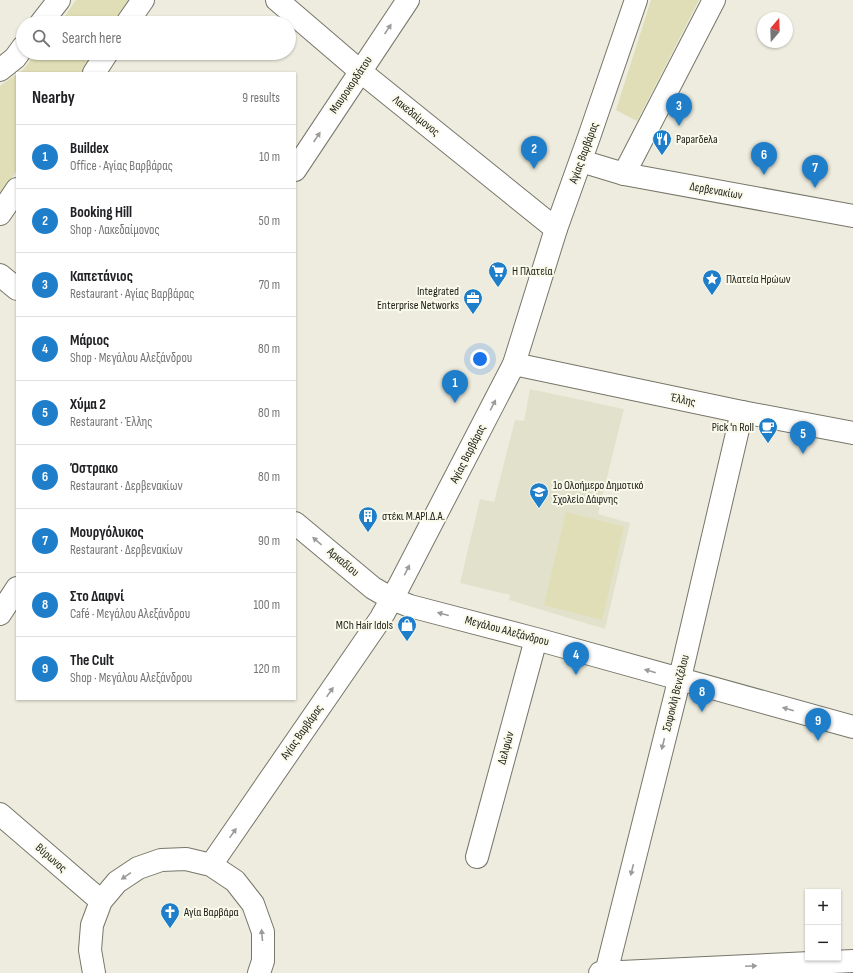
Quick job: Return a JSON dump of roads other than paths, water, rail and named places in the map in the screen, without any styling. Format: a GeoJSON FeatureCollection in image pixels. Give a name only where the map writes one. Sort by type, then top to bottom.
{"type":"FeatureCollection","features":[{"type":"Feature","properties":{"kind":"street"},"geometry":{"type":"LineString","coordinates":[[47,16],[59,0]]}},
{"type":"Feature","properties":{"kind":"street"},"geometry":{"type":"LineString","coordinates":[[132,16],[143,0]]}},
{"type":"Feature","properties":{"kind":"street","name":"Λακεδαίμονος"},"geometry":{"type":"LineString","coordinates":[[277,0],[296,16]]}},
{"type":"Feature","properties":{"kind":"street","name":"Μαυροκορδάτου"},"geometry":{"type":"LineString","coordinates":[[296,168],[408,0]]}},
{"type":"Feature","properties":{"kind":"street","name":"Αγίας Βαρβάρας"},"geometry":{"type":"LineString","coordinates":[[211,865],[381,618],[514,364],[556,229],[636,0]]}},
{"type":"Feature","properties":{"kind":"street"},"geometry":{"type":"LineString","coordinates":[[624,174],[714,0]]}},
{"type":"Feature","properties":{"kind":"street","name":"Λακεδαίμονος"},"geometry":{"type":"LineString","coordinates":[[296,16],[360,71],[556,229]]}},
{"type":"Feature","properties":{"kind":"street"},"geometry":{"type":"LineString","coordinates":[[0,70],[16,57]]}},
{"type":"Feature","properties":{"kind":"street"},"geometry":{"type":"LineString","coordinates":[[95,72],[102,60]]}},
{"type":"Feature","properties":{"kind":"street","name":"Δερβενακίων"},"geometry":{"type":"LineString","coordinates":[[581,161],[624,174],[853,216]]}},
{"type":"Feature","properties":{"kind":"street"},"geometry":{"type":"LineString","coordinates":[[0,214],[16,190]]}},
{"type":"Feature","properties":{"kind":"street"},"geometry":{"type":"LineString","coordinates":[[0,275],[16,288]]}},
{"type":"Feature","properties":{"kind":"street","name":"Έλλης"},"geometry":{"type":"LineString","coordinates":[[514,364],[742,412],[853,433]]}},
{"type":"Feature","properties":{"kind":"street","name":"Σοφοκλή Βενιζέλου"},"geometry":{"type":"LineString","coordinates":[[606,973],[679,679],[742,412]]}},
{"type":"Feature","properties":{"kind":"street","name":"Αρκαδίου"},"geometry":{"type":"LineString","coordinates":[[296,524],[374,588],[392,599]]}},
{"type":"Feature","properties":{"kind":"street"},"geometry":{"type":"LineString","coordinates":[[0,614],[16,590]]}},
{"type":"Feature","properties":{"kind":"street","name":"Μεγάλου Αλεξάνδρου"},"geometry":{"type":"LineString","coordinates":[[392,599],[410,606],[536,639],[853,727]]}},
{"type":"Feature","properties":{"kind":"street","name":"Δελφών"},"geometry":{"type":"LineString","coordinates":[[477,857],[536,639]]}},
{"type":"Feature","properties":{"kind":"street","name":"Βύρωνος"},"geometry":{"type":"LineString","coordinates":[[0,814],[101,901]]}},
{"type":"Feature","properties":{"kind":"street"},"geometry":{"type":"LineString","coordinates":[[94,973],[90,950],[92,925],[101,901],[117,882],[138,868],[161,860],[186,859],[211,865],[235,881],[253,904],[263,932],[263,960],[259,973]]}},
{"type":"Feature","properties":{"kind":"street"},"geometry":{"type":"LineString","coordinates":[[600,973],[853,961]]}},
{"type":"Feature","properties":{"kind":"place","name":"Καπετάνιος"},"geometry":{"type":"Point","coordinates":[679,126]}},
{"type":"Feature","properties":{"kind":"place","name":"Paparδeλa"},"geometry":{"type":"Point","coordinates":[662,156]}},
{"type":"Feature","properties":{"kind":"place","name":"Booking Hill"},"geometry":{"type":"Point","coordinates":[534,169]}},
{"type":"Feature","properties":{"kind":"place","name":"Όστρακο"},"geometry":{"type":"Point","coordinates":[764,175]}},
{"type":"Feature","properties":{"kind":"place","name":"Μουργόλυκος"},"geometry":{"type":"Point","coordinates":[815,188]}},
{"type":"Feature","properties":{"kind":"place","name":"Η Πλατεία"},"geometry":{"type":"Point","coordinates":[498,288]}},
{"type":"Feature","properties":{"kind":"place","name":"Πλατεία Ηρώων"},"geometry":{"type":"Point","coordinates":[712,296]}},
{"type":"Feature","properties":{"kind":"place","name":"Integrated Enterprise Networks"},"geometry":{"type":"Point","coordinates":[473,315]}},
{"type":"Feature","properties":{"kind":"place","name":"Buildex"},"geometry":{"type":"Point","coordinates":[455,403]}},
{"type":"Feature","properties":{"kind":"place","name":"Pick 'n Roll"},"geometry":{"type":"Point","coordinates":[768,444]}},
{"type":"Feature","properties":{"kind":"place","name":"Χύμα 2"},"geometry":{"type":"Point","coordinates":[803,454]}},
{"type":"Feature","properties":{"kind":"place","name":"1ο Ολοήμερο Δημοτικό Σχολείο Δάφνης"},"geometry":{"type":"Point","coordinates":[539,509]}},
{"type":"Feature","properties":{"kind":"place","name":"στέκι Μ.ΑΡΙ.Δ.Α."},"geometry":{"type":"Point","coordinates":[368,533]}},
{"type":"Feature","properties":{"kind":"place","name":"MCh Hair Idols"},"geometry":{"type":"Point","coordinates":[407,642]}},
{"type":"Feature","properties":{"kind":"place","name":"Μάριος"},"geometry":{"type":"Point","coordinates":[576,675]}},
{"type":"Feature","properties":{"kind":"place","name":"Στο Δαφνί"},"geometry":{"type":"Point","coordinates":[702,712]}},
{"type":"Feature","properties":{"kind":"place","name":"The Cult"},"geometry":{"type":"Point","coordinates":[818,741]}},
{"type":"Feature","properties":{"kind":"place","name":"Αγία Βαρβάρα"},"geometry":{"type":"Point","coordinates":[170,929]}}]}
